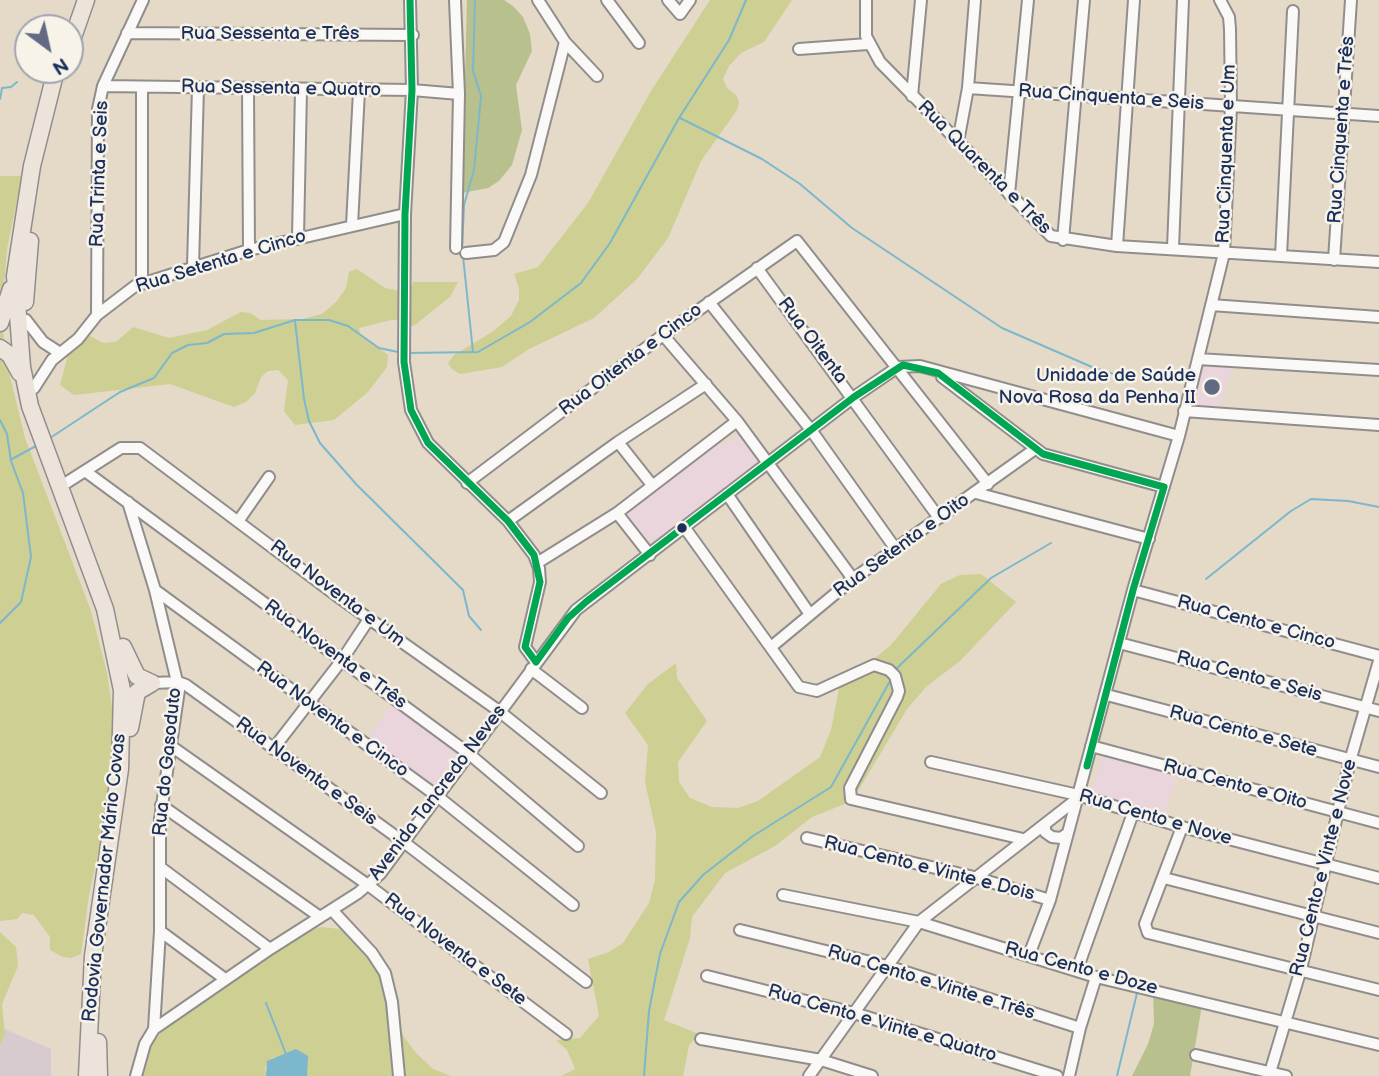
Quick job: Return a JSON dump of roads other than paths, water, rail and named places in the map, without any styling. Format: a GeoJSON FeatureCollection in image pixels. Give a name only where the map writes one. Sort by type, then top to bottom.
{"type":"FeatureCollection","features":[{"type":"Feature","properties":{"kind":"highway","name":"Rodovia Governador Mário Covas"},"geometry":{"type":"LineString","coordinates":[[52,84],[32,166],[15,276],[38,432],[105,609],[122,690],[120,769],[93,956],[87,1076]]}},
{"type":"Feature","properties":{"kind":"highway","name":"Rodovia Governador Mário Covas"},"geometry":{"type":"LineString","coordinates":[[60,84],[32,223],[26,320],[29,385],[109,595],[123,647],[130,731],[103,954],[97,1021],[99,1076]]}},
{"type":"Feature","properties":{"kind":"highway"},"geometry":{"type":"LineString","coordinates":[[0,323],[15,276]]}},
{"type":"Feature","properties":{"kind":"highway"},"geometry":{"type":"LineString","coordinates":[[0,348],[9,355],[29,385]]}},
{"type":"Feature","properties":{"kind":"highway"},"geometry":{"type":"LineString","coordinates":[[123,647],[137,676],[152,683]]}},
{"type":"Feature","properties":{"kind":"highway"},"geometry":{"type":"LineString","coordinates":[[130,731],[137,692],[152,683]]}},
{"type":"Feature","properties":{"kind":"street","name":"Rua Trinta e Seis"},"geometry":{"type":"LineString","coordinates":[[97,315],[98,118],[103,86],[143,0]]}},
{"type":"Feature","properties":{"kind":"street"},"geometry":{"type":"LineString","coordinates":[[410,0],[413,35],[405,214],[404,362],[411,410],[428,443],[524,539],[537,563],[540,582],[525,647],[533,665],[582,708]]}},
{"type":"Feature","properties":{"kind":"street"},"geometry":{"type":"LineString","coordinates":[[455,0],[461,250],[494,250],[504,243],[531,175],[565,42]]}},
{"type":"Feature","properties":{"kind":"street"},"geometry":{"type":"LineString","coordinates":[[555,0],[542,4],[565,42],[597,76]]}},
{"type":"Feature","properties":{"kind":"street"},"geometry":{"type":"LineString","coordinates":[[607,0],[639,43]]}},
{"type":"Feature","properties":{"kind":"street"},"geometry":{"type":"LineString","coordinates":[[668,0],[680,14],[690,0]]}},
{"type":"Feature","properties":{"kind":"street"},"geometry":{"type":"LineString","coordinates":[[799,49],[868,44],[866,0]]}},
{"type":"Feature","properties":{"kind":"street"},"geometry":{"type":"LineString","coordinates":[[912,96],[921,0]]}},
{"type":"Feature","properties":{"kind":"street"},"geometry":{"type":"LineString","coordinates":[[958,142],[968,88],[975,0]]}},
{"type":"Feature","properties":{"kind":"street"},"geometry":{"type":"LineString","coordinates":[[1009,194],[1028,0]]}},
{"type":"Feature","properties":{"kind":"street"},"geometry":{"type":"LineString","coordinates":[[1063,240],[1084,0]]}},
{"type":"Feature","properties":{"kind":"street"},"geometry":{"type":"LineString","coordinates":[[1117,246],[1134,0]]}},
{"type":"Feature","properties":{"kind":"street"},"geometry":{"type":"LineString","coordinates":[[1173,248],[1183,0]]}},
{"type":"Feature","properties":{"kind":"street","name":"Rua Cinquenta e Um"},"geometry":{"type":"LineString","coordinates":[[1029,955],[1050,900],[1133,590],[1179,436],[1224,253],[1231,107],[1228,17],[1220,0]]}},
{"type":"Feature","properties":{"kind":"street","name":"Rua Cinquenta e Três"},"geometry":{"type":"LineString","coordinates":[[1334,260],[1351,0]]}},
{"type":"Feature","properties":{"kind":"street"},"geometry":{"type":"LineString","coordinates":[[1281,256],[1293,11]]}},
{"type":"Feature","properties":{"kind":"street","name":"Rua Sessenta e Três"},"geometry":{"type":"LineString","coordinates":[[127,33],[413,35]]}},
{"type":"Feature","properties":{"kind":"street","name":"Rua Quarenta e Três"},"geometry":{"type":"LineString","coordinates":[[868,44],[912,96],[1046,232],[1063,240],[1117,246],[1379,262]]}},
{"type":"Feature","properties":{"kind":"street","name":"Rua Sessenta e Quatro"},"geometry":{"type":"LineString","coordinates":[[103,86],[412,90],[459,94]]}},
{"type":"Feature","properties":{"kind":"street"},"geometry":{"type":"LineString","coordinates":[[142,87],[142,283]]}},
{"type":"Feature","properties":{"kind":"street"},"geometry":{"type":"LineString","coordinates":[[193,266],[198,88]]}},
{"type":"Feature","properties":{"kind":"street","name":"Rua Cinquenta e Seis"},"geometry":{"type":"LineString","coordinates":[[968,88],[1379,116]]}},
{"type":"Feature","properties":{"kind":"street"},"geometry":{"type":"LineString","coordinates":[[248,89],[249,250]]}},
{"type":"Feature","properties":{"kind":"street"},"geometry":{"type":"LineString","coordinates":[[298,237],[301,90]]}},
{"type":"Feature","properties":{"kind":"street"},"geometry":{"type":"LineString","coordinates":[[352,225],[359,90]]}},
{"type":"Feature","properties":{"kind":"street","name":"Rua Setenta e Cinco"},"geometry":{"type":"LineString","coordinates":[[29,385],[45,366],[78,339],[97,315],[142,283],[298,237],[405,214]]}},
{"type":"Feature","properties":{"kind":"street","name":"Rua Oitenta e Cinco"},"geometry":{"type":"LineString","coordinates":[[467,483],[663,335],[789,243],[797,240],[898,367]]}},
{"type":"Feature","properties":{"kind":"street","name":"Rua Oitenta"},"geometry":{"type":"LineString","coordinates":[[757,268],[854,397],[939,518]]}},
{"type":"Feature","properties":{"kind":"street"},"geometry":{"type":"LineString","coordinates":[[709,302],[811,430],[895,548]]}},
{"type":"Feature","properties":{"kind":"street"},"geometry":{"type":"LineString","coordinates":[[1211,305],[1379,317]]}},
{"type":"Feature","properties":{"kind":"street"},"geometry":{"type":"LineString","coordinates":[[26,320],[50,349],[60,353]]}},
{"type":"Feature","properties":{"kind":"street"},"geometry":{"type":"LineString","coordinates":[[663,335],[737,421],[853,579]]}},
{"type":"Feature","properties":{"kind":"street"},"geometry":{"type":"LineString","coordinates":[[1198,359],[1379,370]]}},
{"type":"Feature","properties":{"kind":"street"},"geometry":{"type":"LineString","coordinates":[[988,484],[898,367],[908,365],[1179,436]]}},
{"type":"Feature","properties":{"kind":"street","name":"Avenida Tancredo Neves"},"geometry":{"type":"LineString","coordinates":[[154,1029],[368,885],[405,843],[468,753],[576,610],[854,397],[898,367]]}},
{"type":"Feature","properties":{"kind":"street"},"geometry":{"type":"LineString","coordinates":[[938,373],[1035,449],[1052,458],[1164,487]]}},
{"type":"Feature","properties":{"kind":"street"},"geometry":{"type":"LineString","coordinates":[[508,521],[618,442],[706,384]]}},
{"type":"Feature","properties":{"kind":"street"},"geometry":{"type":"LineString","coordinates":[[1184,411],[1379,425]]}},
{"type":"Feature","properties":{"kind":"street"},"geometry":{"type":"LineString","coordinates":[[537,563],[617,513],[737,421]]}},
{"type":"Feature","properties":{"kind":"street"},"geometry":{"type":"LineString","coordinates":[[618,442],[652,485]]}},
{"type":"Feature","properties":{"kind":"street","name":"Rua Noventa e Um"},"geometry":{"type":"LineString","coordinates":[[66,483],[121,448],[140,448],[499,712],[601,793]]}},
{"type":"Feature","properties":{"kind":"street","name":"Rua Setenta e Oito"},"geometry":{"type":"LineString","coordinates":[[771,647],[808,613],[853,579],[1035,449]]}},
{"type":"Feature","properties":{"kind":"street","name":"Rua Noventa e Três"},"geometry":{"type":"LineString","coordinates":[[85,471],[468,753],[578,846]]}},
{"type":"Feature","properties":{"kind":"street"},"geometry":{"type":"LineString","coordinates":[[239,520],[269,477]]}},
{"type":"Feature","properties":{"kind":"street"},"geometry":{"type":"LineString","coordinates":[[976,493],[1149,539]]}},
{"type":"Feature","properties":{"kind":"street"},"geometry":{"type":"LineString","coordinates":[[727,494],[808,613]]}},
{"type":"Feature","properties":{"kind":"street","name":"Rua do Gasoduto"},"geometry":{"type":"LineString","coordinates":[[128,502],[155,590],[178,682],[179,696],[161,805],[160,931],[154,1029]]}},
{"type":"Feature","properties":{"kind":"street"},"geometry":{"type":"LineString","coordinates":[[617,513],[650,555]]}},
{"type":"Feature","properties":{"kind":"street"},"geometry":{"type":"LineString","coordinates":[[685,528],[799,687],[817,691],[874,665],[889,670],[895,676],[899,691],[897,698],[850,788],[849,796],[854,801],[1023,839]]}},
{"type":"Feature","properties":{"kind":"street","name":"Rua Noventa e Cinco"},"geometry":{"type":"LineString","coordinates":[[155,590],[308,705],[438,796],[573,905]]}},
{"type":"Feature","properties":{"kind":"street","name":"Rua Cento e Cinco"},"geometry":{"type":"LineString","coordinates":[[1133,590],[1379,658]]}},
{"type":"Feature","properties":{"kind":"street"},"geometry":{"type":"LineString","coordinates":[[273,749],[342,660],[369,619]]}},
{"type":"Feature","properties":{"kind":"street","name":"Rua Cento e Seis"},"geometry":{"type":"LineString","coordinates":[[1119,643],[1379,711]]}},
{"type":"Feature","properties":{"kind":"street","name":"Rua Cento e Vinte e Nove"},"geometry":{"type":"LineString","coordinates":[[1270,1074],[1301,969],[1350,761],[1379,658]]}},
{"type":"Feature","properties":{"kind":"street"},"geometry":{"type":"LineString","coordinates":[[152,683],[178,682]]}},
{"type":"Feature","properties":{"kind":"street","name":"Rua Noventa e Seis"},"geometry":{"type":"LineString","coordinates":[[178,682],[405,843],[586,982]]}},
{"type":"Feature","properties":{"kind":"street","name":"Rua Cento e Sete"},"geometry":{"type":"LineString","coordinates":[[1107,695],[1379,767]]}},
{"type":"Feature","properties":{"kind":"street","name":"Rua Noventa e Sete"},"geometry":{"type":"LineString","coordinates":[[171,746],[368,885],[566,1034]]}},
{"type":"Feature","properties":{"kind":"street","name":"Rua Cento e Oito"},"geometry":{"type":"LineString","coordinates":[[1091,746],[1379,823]]}},
{"type":"Feature","properties":{"kind":"street","name":"Rua Cento e Nove"},"geometry":{"type":"LineString","coordinates":[[931,762],[1078,797],[1379,878]]}},
{"type":"Feature","properties":{"kind":"street"},"geometry":{"type":"LineString","coordinates":[[809,1076],[919,922],[1078,797]]}},
{"type":"Feature","properties":{"kind":"street"},"geometry":{"type":"LineString","coordinates":[[161,805],[320,917]]}},
{"type":"Feature","properties":{"kind":"street"},"geometry":{"type":"LineString","coordinates":[[1077,970],[1133,813]]}},
{"type":"Feature","properties":{"kind":"street"},"geometry":{"type":"LineString","coordinates":[[1045,824],[1045,832],[1052,837],[1061,838],[1068,833]]}},
{"type":"Feature","properties":{"kind":"street"},"geometry":{"type":"LineString","coordinates":[[1182,827],[1145,930],[1150,934],[1379,990]]}},
{"type":"Feature","properties":{"kind":"street","name":"Rua Cento e Vinte e Dois"},"geometry":{"type":"LineString","coordinates":[[807,838],[974,877],[1050,900]]}},
{"type":"Feature","properties":{"kind":"street"},"geometry":{"type":"LineString","coordinates":[[160,867],[270,949]]}},
{"type":"Feature","properties":{"kind":"street"},"geometry":{"type":"LineString","coordinates":[[1164,878],[1379,933]]}},
{"type":"Feature","properties":{"kind":"street","name":"Rua Cento e Doze"},"geometry":{"type":"LineString","coordinates":[[783,895],[919,922],[1097,977],[1379,1045]]}},
{"type":"Feature","properties":{"kind":"street"},"geometry":{"type":"LineString","coordinates":[[332,910],[372,953],[385,973],[392,1002],[399,1076]]}},
{"type":"Feature","properties":{"kind":"street","name":"Rua Cento e Vinte e Três"},"geometry":{"type":"LineString","coordinates":[[740,930],[887,965],[1080,1028]]}},
{"type":"Feature","properties":{"kind":"street"},"geometry":{"type":"LineString","coordinates":[[160,931],[225,979]]}},
{"type":"Feature","properties":{"kind":"street","name":"Rua Cento e Vinte e Quatro"},"geometry":{"type":"LineString","coordinates":[[707,976],[854,1013],[1057,1076]]}},
{"type":"Feature","properties":{"kind":"street"},"geometry":{"type":"LineString","coordinates":[[1069,1076],[1080,1028],[1097,977]]}},
{"type":"Feature","properties":{"kind":"street"},"geometry":{"type":"LineString","coordinates":[[136,1076],[145,1044],[154,1029]]}},
{"type":"Feature","properties":{"kind":"street"},"geometry":{"type":"LineString","coordinates":[[701,1039],[821,1060],[872,1076]]}},
{"type":"Feature","properties":{"kind":"street"},"geometry":{"type":"LineString","coordinates":[[1196,1055],[1286,1076]]}},
{"type":"Feature","properties":{"kind":"water"},"geometry":{"type":"Polygon","coordinates":[[[296,1049],[308,1056],[307,1076],[266,1076],[267,1061],[296,1049]]]}},
{"type":"Feature","properties":{"kind":"waterway"},"geometry":{"type":"LineString","coordinates":[[462,251],[464,205],[474,170],[481,96],[473,71],[475,0]]}},
{"type":"Feature","properties":{"kind":"waterway"},"geometry":{"type":"LineString","coordinates":[[407,353],[478,352],[530,322],[581,283],[610,243],[679,118],[729,40],[746,0]]}},
{"type":"Feature","properties":{"kind":"waterway"},"geometry":{"type":"LineString","coordinates":[[0,99],[2,88],[15,84]]}},
{"type":"Feature","properties":{"kind":"waterway"},"geometry":{"type":"LineString","coordinates":[[680,118],[762,159],[800,184],[852,228],[1002,328],[1092,367],[1123,377]]}},
{"type":"Feature","properties":{"kind":"waterway"},"geometry":{"type":"LineString","coordinates":[[463,256],[473,352]]}},
{"type":"Feature","properties":{"kind":"waterway"},"geometry":{"type":"LineString","coordinates":[[50,438],[120,392],[154,378],[172,353],[188,345],[207,343],[224,334],[254,333],[295,320],[329,320],[348,326],[379,348],[398,352]]}},
{"type":"Feature","properties":{"kind":"waterway"},"geometry":{"type":"LineString","coordinates":[[295,321],[304,399],[309,421],[320,443],[356,484],[463,590],[469,616],[481,630]]}},
{"type":"Feature","properties":{"kind":"waterway"},"geometry":{"type":"LineString","coordinates":[[0,420],[7,434],[11,461],[23,493],[31,557],[21,602],[0,623]]}},
{"type":"Feature","properties":{"kind":"waterway"},"geometry":{"type":"LineString","coordinates":[[12,459],[36,446]]}},
{"type":"Feature","properties":{"kind":"waterway"},"geometry":{"type":"LineString","coordinates":[[1206,579],[1291,511],[1311,499],[1348,501],[1379,507]]}},
{"type":"Feature","properties":{"kind":"waterway"},"geometry":{"type":"LineString","coordinates":[[896,669],[991,578],[1051,543]]}},
{"type":"Feature","properties":{"kind":"waterway"},"geometry":{"type":"LineString","coordinates":[[644,1076],[649,1011],[660,954],[679,902],[703,875],[753,836],[831,787],[890,681]]}},
{"type":"Feature","properties":{"kind":"waterway"},"geometry":{"type":"LineString","coordinates":[[1117,1076],[1137,993]]}},
{"type":"Feature","properties":{"kind":"waterway"},"geometry":{"type":"LineString","coordinates":[[266,1003],[286,1054]]}},
{"type":"Feature","properties":{"kind":"place","name":"Unidade de Saúde Nova Rosa da Penha II"},"geometry":{"type":"Point","coordinates":[1212,387]}}]}
